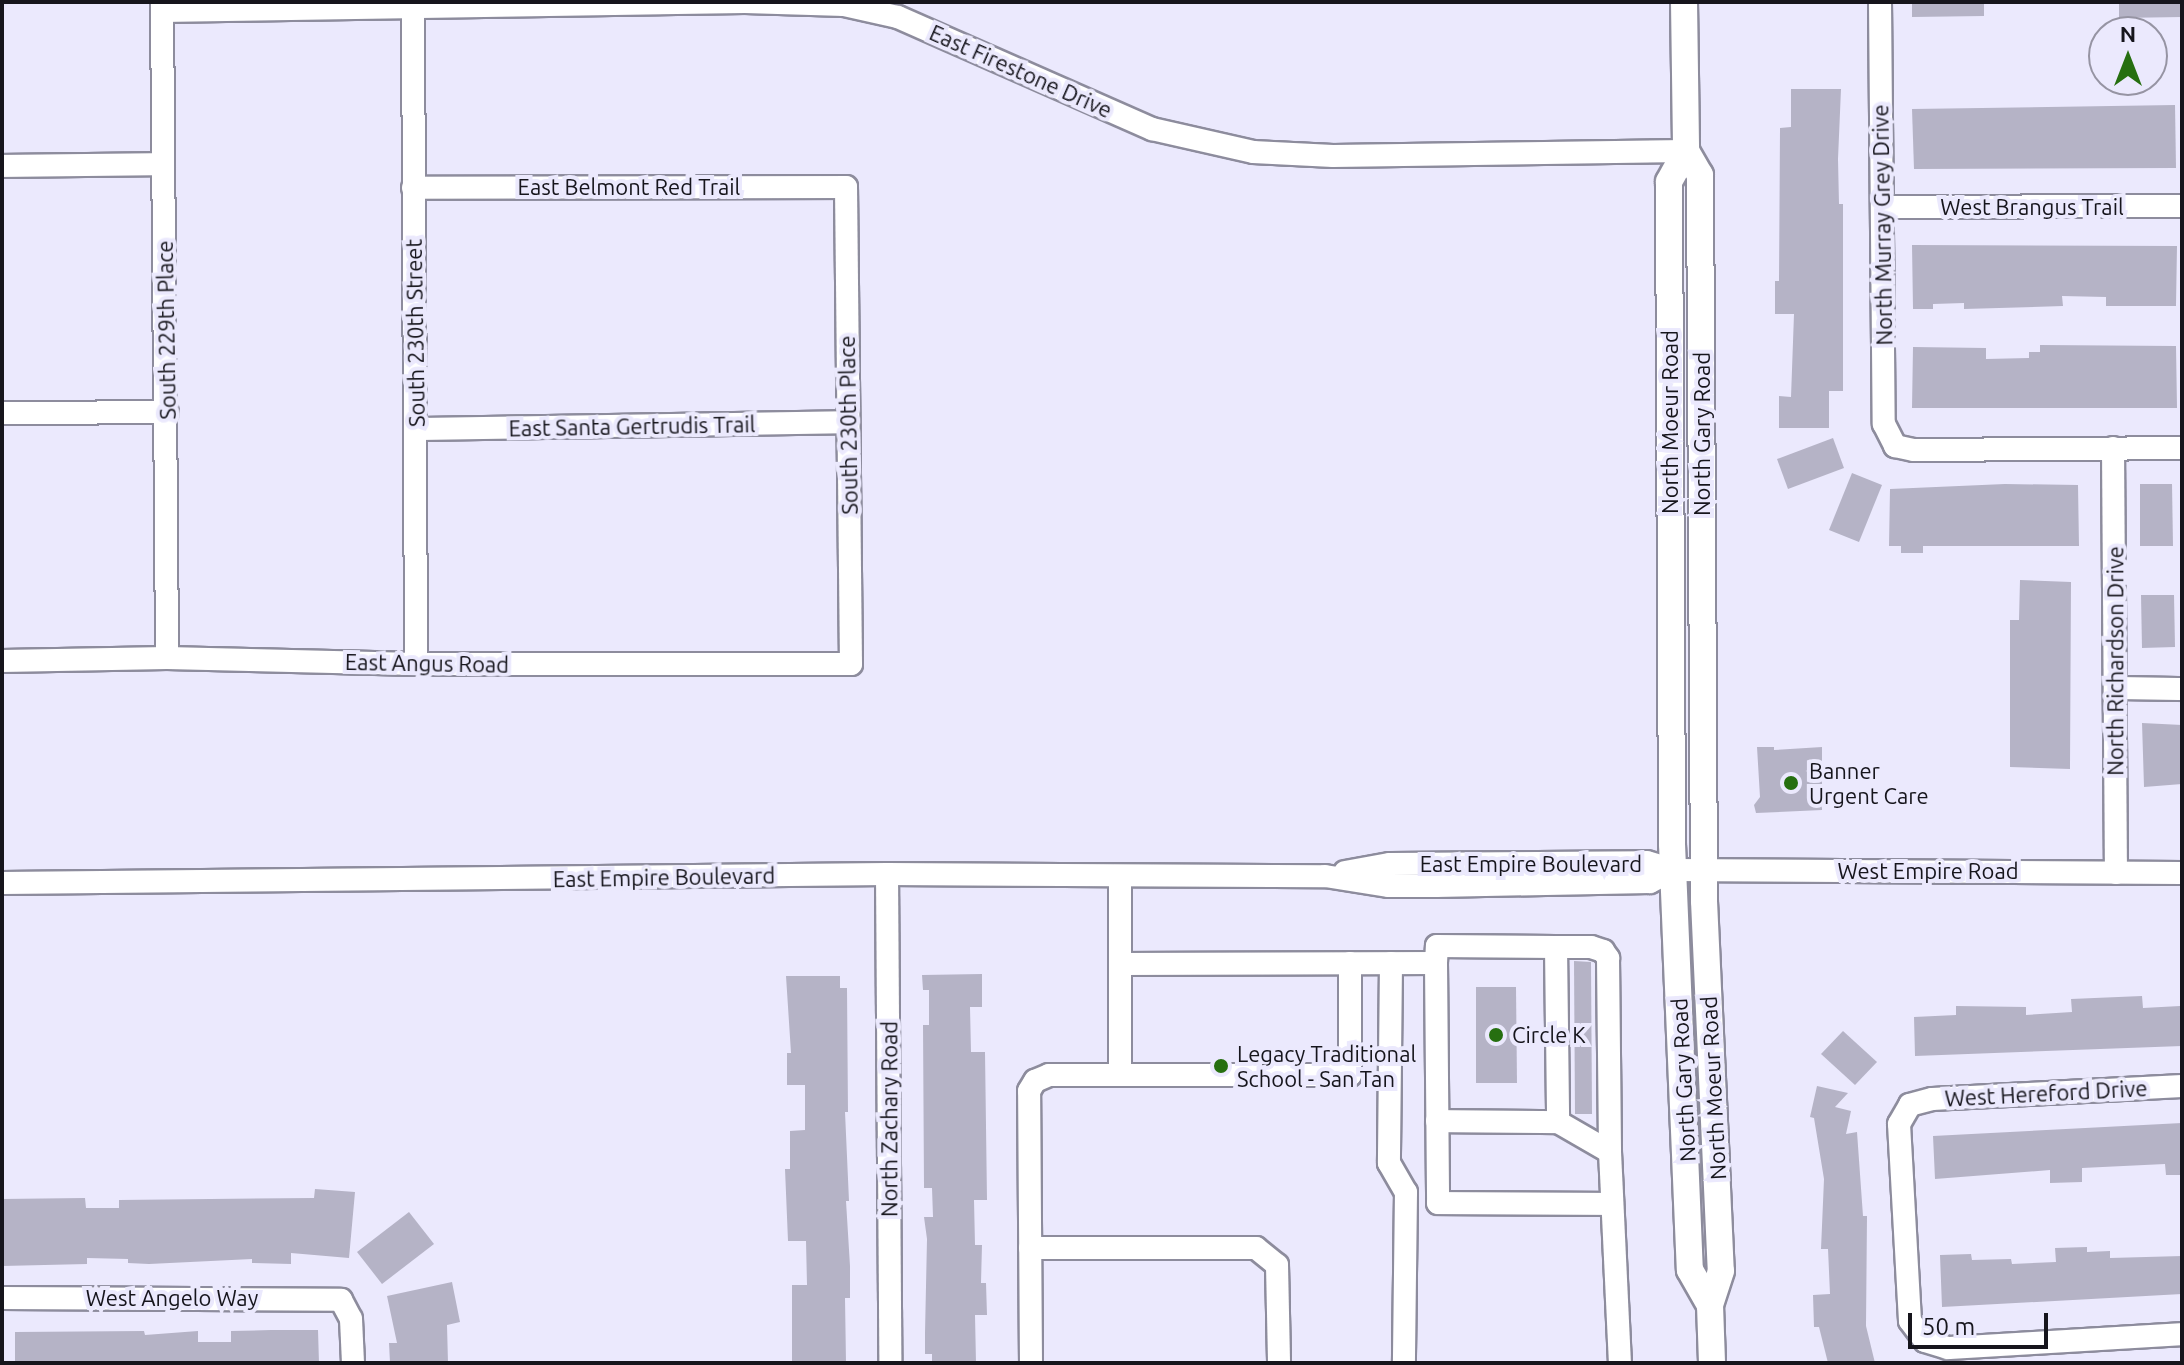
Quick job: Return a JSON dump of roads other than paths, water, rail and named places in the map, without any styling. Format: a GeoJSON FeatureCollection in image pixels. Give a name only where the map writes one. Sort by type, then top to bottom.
{"type":"FeatureCollection","features":[{"type":"Feature","properties":{"kind":"main road","name":"North Gary Road"},"geometry":{"type":"LineString","coordinates":[[1684,2],[1686,151],[1700,175],[1704,870]]}},
{"type":"Feature","properties":{"kind":"main road","name":"North Moeur Road"},"geometry":{"type":"LineString","coordinates":[[1670,696],[1669,182],[1686,151]]}},
{"type":"Feature","properties":{"kind":"main road","name":"North Gary Road"},"geometry":{"type":"LineString","coordinates":[[1670,696],[1673,870],[1690,1270],[1710,1305],[1712,1363]]}},
{"type":"Feature","properties":{"kind":"main road","name":"North Moeur Road"},"geometry":{"type":"LineString","coordinates":[[1704,870],[1721,1271],[1710,1305]]}},
{"type":"Feature","properties":{"kind":"street","name":"East Firestone Drive"},"geometry":{"type":"LineString","coordinates":[[162,6],[745,2],[900,9],[1152,129],[1253,152],[1333,156],[1686,151]]}},
{"type":"Feature","properties":{"kind":"street","name":"North Murray Grey Drive"},"geometry":{"type":"LineString","coordinates":[[1880,2],[1884,424],[1895,446],[1914,450],[2113,448]]}},
{"type":"Feature","properties":{"kind":"street","name":"South 229th Place"},"geometry":{"type":"LineString","coordinates":[[162,6],[167,658]]}},
{"type":"Feature","properties":{"kind":"street","name":"South 230th Street"},"geometry":{"type":"LineString","coordinates":[[413,6],[416,664]]}},
{"type":"Feature","properties":{"kind":"street"},"geometry":{"type":"LineString","coordinates":[[2,166],[163,164]]}},
{"type":"Feature","properties":{"kind":"street","name":"East Belmont Red Trail"},"geometry":{"type":"LineString","coordinates":[[413,188],[846,187]]}},
{"type":"Feature","properties":{"kind":"street","name":"South 230th Place"},"geometry":{"type":"LineString","coordinates":[[846,187],[851,664]]}},
{"type":"Feature","properties":{"kind":"street","name":"West Brangus Trail"},"geometry":{"type":"LineString","coordinates":[[1882,207],[2182,206]]}},
{"type":"Feature","properties":{"kind":"street"},"geometry":{"type":"LineString","coordinates":[[2,413],[167,412]]}},
{"type":"Feature","properties":{"kind":"street","name":"East Santa Gertrudis Trail"},"geometry":{"type":"LineString","coordinates":[[416,429],[848,422]]}},
{"type":"Feature","properties":{"kind":"street"},"geometry":{"type":"LineString","coordinates":[[2113,448],[2182,448]]}},
{"type":"Feature","properties":{"kind":"street","name":"North Richardson Drive"},"geometry":{"type":"LineString","coordinates":[[2113,448],[2116,873]]}},
{"type":"Feature","properties":{"kind":"street","name":"East Angus Road"},"geometry":{"type":"LineString","coordinates":[[2,661],[167,658],[416,664],[851,664]]}},
{"type":"Feature","properties":{"kind":"street"},"geometry":{"type":"LineString","coordinates":[[2115,688],[2182,689]]}},
{"type":"Feature","properties":{"kind":"street","name":"East Empire Boulevard"},"geometry":{"type":"LineString","coordinates":[[2,883],[887,874],[1325,876],[1390,864],[1647,862],[1673,870]]}},
{"type":"Feature","properties":{"kind":"street","name":"West Empire Road"},"geometry":{"type":"LineString","coordinates":[[1673,870],[2182,873]]}},
{"type":"Feature","properties":{"kind":"street","name":"North Zachary Road"},"geometry":{"type":"LineString","coordinates":[[887,874],[890,1363]]}},
{"type":"Feature","properties":{"kind":"street"},"geometry":{"type":"LineString","coordinates":[[1120,877],[1120,1075]]}},
{"type":"Feature","properties":{"kind":"street"},"geometry":{"type":"LineString","coordinates":[[1612,1204],[1438,1203],[1437,946],[1591,947],[1603,951],[1608,958],[1610,1152],[1620,1363]]}},
{"type":"Feature","properties":{"kind":"street"},"geometry":{"type":"LineString","coordinates":[[1556,947],[1558,1122]]}},
{"type":"Feature","properties":{"kind":"street"},"geometry":{"type":"LineString","coordinates":[[1031,1363],[1029,1091],[1035,1081],[1049,1075],[1350,1075],[1350,963]]}},
{"type":"Feature","properties":{"kind":"street"},"geometry":{"type":"LineString","coordinates":[[1391,963],[1389,1163],[1406,1192],[1404,1363]]}},
{"type":"Feature","properties":{"kind":"street"},"geometry":{"type":"LineString","coordinates":[[1121,964],[1436,963]]}},
{"type":"Feature","properties":{"kind":"street","name":"West Hereford Drive"},"geometry":{"type":"LineString","coordinates":[[2072,1352],[1948,1348],[1925,1341],[1910,1321],[1899,1124],[1910,1105],[1932,1099],[2182,1086]]}},
{"type":"Feature","properties":{"kind":"street"},"geometry":{"type":"LineString","coordinates":[[1437,1121],[1558,1122],[1610,1152]]}},
{"type":"Feature","properties":{"kind":"street"},"geometry":{"type":"LineString","coordinates":[[1030,1248],[1256,1248],[1277,1265],[1279,1363]]}},
{"type":"Feature","properties":{"kind":"street","name":"West Angelo Way"},"geometry":{"type":"LineString","coordinates":[[2,1298],[341,1300],[351,1319],[353,1363]]}},
{"type":"Feature","properties":{"kind":"street"},"geometry":{"type":"LineString","coordinates":[[2072,1352],[2182,1334]]}},
{"type":"Feature","properties":{"kind":"place","name":"Banner Urgent Care"},"geometry":{"type":"Point","coordinates":[1791,783]}},
{"type":"Feature","properties":{"kind":"place","name":"Circle K"},"geometry":{"type":"Point","coordinates":[1496,1035]}},
{"type":"Feature","properties":{"kind":"place","name":"Legacy Traditional School - San Tan"},"geometry":{"type":"Point","coordinates":[1221,1066]}}]}
